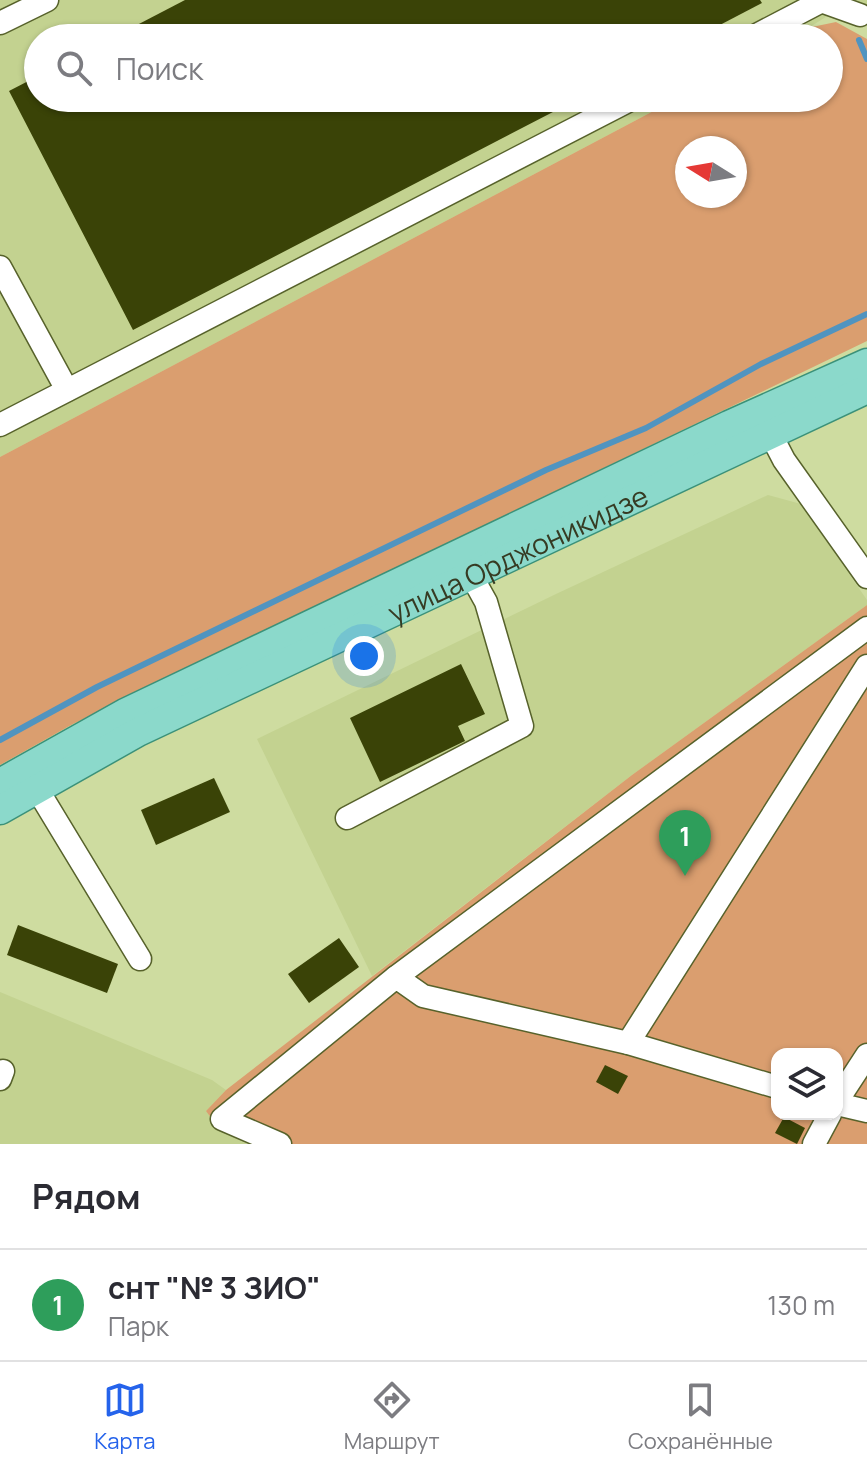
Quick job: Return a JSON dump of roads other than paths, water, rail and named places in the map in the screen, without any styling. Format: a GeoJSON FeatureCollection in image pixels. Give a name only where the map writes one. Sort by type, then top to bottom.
{"type":"FeatureCollection","features":[{"type":"Feature","properties":{"kind":"main road","name":"улица Орджоникидзе"},"geometry":{"type":"LineString","coordinates":[[0,783],[125,713],[729,425],[867,363]]}},
{"type":"Feature","properties":{"kind":"main road","name":"улица Орджоникидзе"},"geometry":{"type":"LineString","coordinates":[[0,810],[138,732],[867,389]]}},
{"type":"Feature","properties":{"kind":"lane"},"geometry":{"type":"LineString","coordinates":[[0,23],[47,0]]}},
{"type":"Feature","properties":{"kind":"lane"},"geometry":{"type":"LineString","coordinates":[[777,24],[819,1],[863,14]]}},
{"type":"Feature","properties":{"kind":"lane"},"geometry":{"type":"LineString","coordinates":[[0,425],[607,112]]}},
{"type":"Feature","properties":{"kind":"lane"},"geometry":{"type":"LineString","coordinates":[[0,267],[67,390]]}},
{"type":"Feature","properties":{"kind":"lane"},"geometry":{"type":"LineString","coordinates":[[770,433],[784,460],[867,577]]}},
{"type":"Feature","properties":{"kind":"lane"},"geometry":{"type":"LineString","coordinates":[[347,818],[522,726],[486,602],[471,575]]}},
{"type":"Feature","properties":{"kind":"lane"},"geometry":{"type":"LineString","coordinates":[[280,1144],[222,1119],[396,977],[867,628]]}},
{"type":"Feature","properties":{"kind":"lane"},"geometry":{"type":"LineString","coordinates":[[628,1043],[867,666]]}},
{"type":"Feature","properties":{"kind":"lane"},"geometry":{"type":"LineString","coordinates":[[37,789],[140,959]]}},
{"type":"Feature","properties":{"kind":"lane"},"geometry":{"type":"LineString","coordinates":[[396,977],[423,996],[628,1043],[771,1085]]}},
{"type":"Feature","properties":{"kind":"lane"},"geometry":{"type":"LineString","coordinates":[[843,1093],[867,1055]]}},
{"type":"Feature","properties":{"kind":"lane"},"geometry":{"type":"LineString","coordinates":[[843,1104],[867,1111]]}},
{"type":"Feature","properties":{"kind":"lane"},"geometry":{"type":"LineString","coordinates":[[814,1144],[827,1120]]}},
{"type":"Feature","properties":{"kind":"waterway"},"geometry":{"type":"LineString","coordinates":[[859,40],[867,59]]}},
{"type":"Feature","properties":{"kind":"waterway"},"geometry":{"type":"LineString","coordinates":[[0,740],[97,687],[546,470],[646,428],[761,364],[867,314]]}},
{"type":"Feature","properties":{"kind":"place","name":"снт \"№ 3 ЗИО\""},"geometry":{"type":"Point","coordinates":[685,876]}}]}
